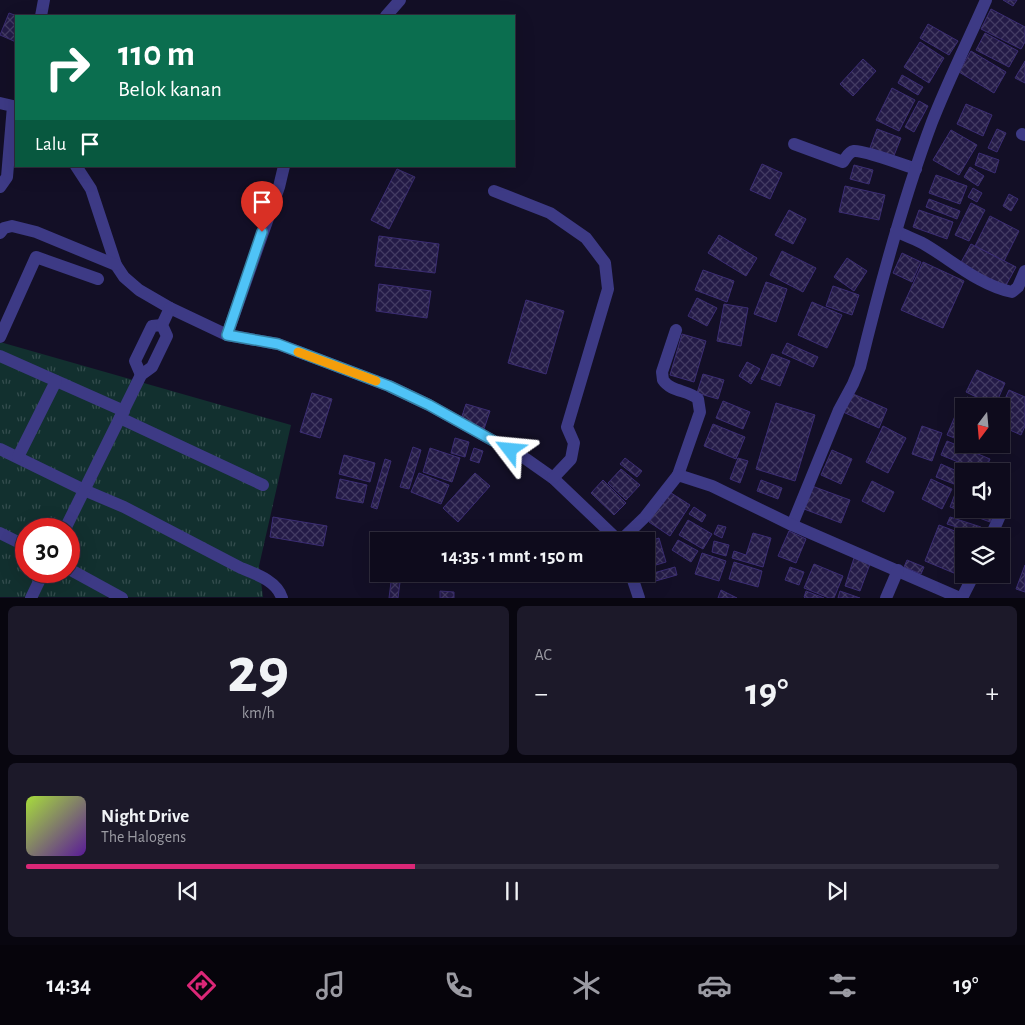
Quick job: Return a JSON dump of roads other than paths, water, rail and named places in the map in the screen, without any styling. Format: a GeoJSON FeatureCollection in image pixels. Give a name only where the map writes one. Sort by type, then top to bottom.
{"type":"FeatureCollection","features":[{"type":"Feature","properties":{"kind":"street"},"geometry":{"type":"LineString","coordinates":[[41,15],[44,0]]}},
{"type":"Feature","properties":{"kind":"street"},"geometry":{"type":"LineString","coordinates":[[387,15],[400,0]]}},
{"type":"Feature","properties":{"kind":"street"},"geometry":{"type":"LineString","coordinates":[[792,525],[839,410],[860,367],[896,231],[916,169],[933,121],[986,0]]}},
{"type":"Feature","properties":{"kind":"street"},"geometry":{"type":"LineString","coordinates":[[0,102],[12,106],[14,125],[6,177],[0,187]]}},
{"type":"Feature","properties":{"kind":"street"},"geometry":{"type":"LineString","coordinates":[[794,144],[842,162],[848,154],[855,151],[888,159],[916,169]]}},
{"type":"Feature","properties":{"kind":"street"},"geometry":{"type":"LineString","coordinates":[[77,167],[90,189],[116,266],[124,277],[139,290],[170,308],[227,335],[278,344],[389,386],[429,405],[526,459],[553,478],[610,532]]}},
{"type":"Feature","properties":{"kind":"street"},"geometry":{"type":"LineString","coordinates":[[227,335],[279,187],[284,167]]}},
{"type":"Feature","properties":{"kind":"street"},"geometry":{"type":"LineString","coordinates":[[494,191],[550,213],[586,238],[606,263],[608,289],[567,427],[574,443],[570,459],[553,478]]}},
{"type":"Feature","properties":{"kind":"street"},"geometry":{"type":"LineString","coordinates":[[0,232],[4,228],[12,226],[36,232],[116,266]]}},
{"type":"Feature","properties":{"kind":"street"},"geometry":{"type":"LineString","coordinates":[[896,231],[924,244],[954,265],[998,289],[1012,292],[1018,287],[1025,271]]}},
{"type":"Feature","properties":{"kind":"street"},"geometry":{"type":"LineString","coordinates":[[0,337],[36,257],[98,279]]}},
{"type":"Feature","properties":{"kind":"street"},"geometry":{"type":"LineString","coordinates":[[70,518],[141,375],[152,367],[162,350],[167,336],[162,325],[170,308]]}},
{"type":"Feature","properties":{"kind":"street"},"geometry":{"type":"LineString","coordinates":[[141,375],[135,361],[152,326],[162,325]]}},
{"type":"Feature","properties":{"kind":"street"},"geometry":{"type":"LineString","coordinates":[[629,532],[645,517],[678,475],[700,412],[698,399],[693,395],[672,388],[663,380],[662,372],[676,330]]}},
{"type":"Feature","properties":{"kind":"street"},"geometry":{"type":"LineString","coordinates":[[0,356],[56,381],[263,485]]}},
{"type":"Feature","properties":{"kind":"street"},"geometry":{"type":"LineString","coordinates":[[18,458],[56,381]]}},
{"type":"Feature","properties":{"kind":"street"},"geometry":{"type":"LineString","coordinates":[[0,448],[84,490],[124,506],[259,576],[277,588],[282,598]]}},
{"type":"Feature","properties":{"kind":"street"},"geometry":{"type":"LineString","coordinates":[[678,475],[712,486],[792,525],[961,598],[969,583]]}},
{"type":"Feature","properties":{"kind":"street"},"geometry":{"type":"LineString","coordinates":[[0,533],[15,540]]}},
{"type":"Feature","properties":{"kind":"street"},"geometry":{"type":"LineString","coordinates":[[886,598],[898,570]]}},
{"type":"Feature","properties":{"kind":"street"},"geometry":{"type":"LineString","coordinates":[[80,574],[122,598]]}},
{"type":"Feature","properties":{"kind":"street"},"geometry":{"type":"LineString","coordinates":[[634,582],[639,598]]}},
{"type":"Feature","properties":{"kind":"street"},"geometry":{"type":"LineString","coordinates":[[31,598],[38,583]]}}]}
